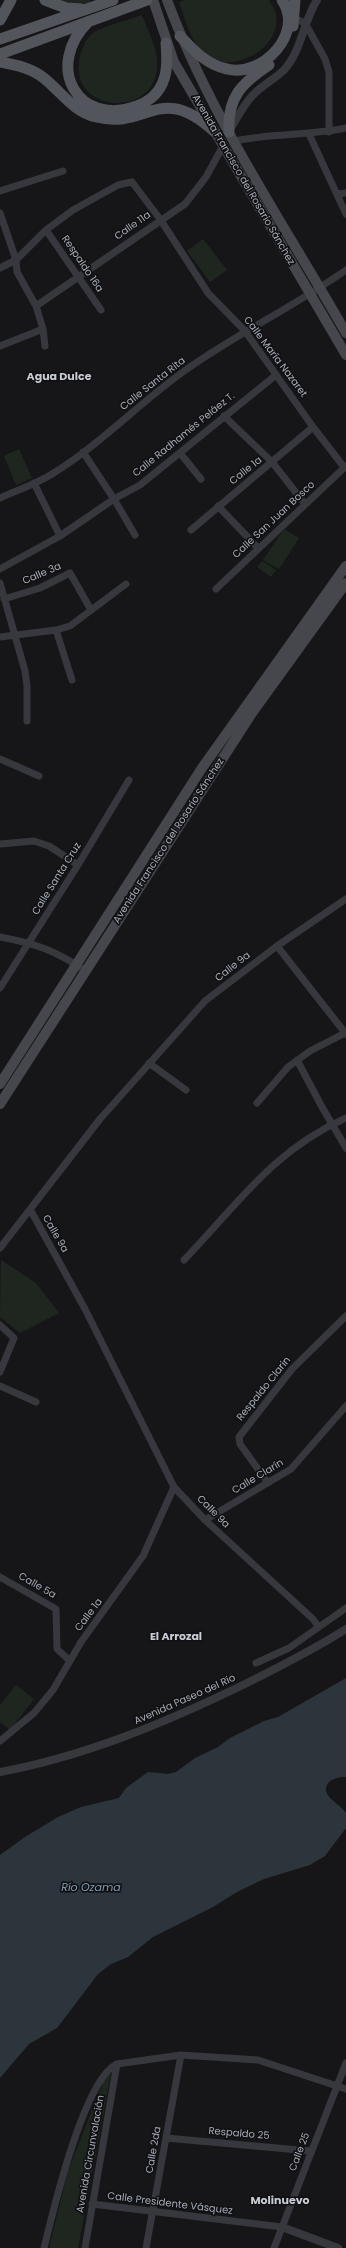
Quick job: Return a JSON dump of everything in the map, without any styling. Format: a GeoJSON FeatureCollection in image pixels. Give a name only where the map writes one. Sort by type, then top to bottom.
{"type":"FeatureCollection","features":[{"type":"Feature","properties":{"kind":"main road"},"geometry":{"type":"LineString","coordinates":[[0,20],[7,10],[11,0]]}},
{"type":"Feature","properties":{"kind":"main road"},"geometry":{"type":"LineString","coordinates":[[45,0],[66,8],[90,9]]}},
{"type":"Feature","properties":{"kind":"main road"},"geometry":{"type":"LineString","coordinates":[[0,39],[113,0]]}},
{"type":"Feature","properties":{"kind":"main road"},"geometry":{"type":"LineString","coordinates":[[0,54],[147,0]]}},
{"type":"Feature","properties":{"kind":"main road","name":"Avenida Francisco del Rosario Sánchez"},"geometry":{"type":"LineString","coordinates":[[153,0],[166,43],[174,62],[346,354]]}},
{"type":"Feature","properties":{"kind":"main road","name":"Avenida Francisco del Rosario Sánchez"},"geometry":{"type":"LineString","coordinates":[[167,0],[180,36],[232,136],[346,332]]}},
{"type":"Feature","properties":{"kind":"main road"},"geometry":{"type":"LineString","coordinates":[[282,0],[296,19]]}},
{"type":"Feature","properties":{"kind":"main road"},"geometry":{"type":"LineString","coordinates":[[232,136],[228,118],[235,96],[251,78],[277,60],[289,41],[296,19],[295,0]]}},
{"type":"Feature","properties":{"kind":"main road"},"geometry":{"type":"LineString","coordinates":[[180,36],[196,53],[212,63],[227,69],[239,70],[263,62],[274,54],[282,42],[288,26],[296,19]]}},
{"type":"Feature","properties":{"kind":"main road"},"geometry":{"type":"LineString","coordinates":[[89,21],[75,37],[69,50],[67,62],[74,88],[81,98],[100,109],[120,111],[130,109],[144,104],[158,93],[165,79],[166,43]]}},
{"type":"Feature","properties":{"kind":"main road"},"geometry":{"type":"LineString","coordinates":[[0,62],[22,66],[45,78],[83,113],[94,117],[109,120],[124,119],[159,108],[172,108],[200,118],[215,132]]}},
{"type":"Feature","properties":{"kind":"main road","name":"Avenida Francisco del Rosario Sánchez"},"geometry":{"type":"LineString","coordinates":[[290,654],[346,566]]}},
{"type":"Feature","properties":{"kind":"main road","name":"Avenida Francisco del Rosario Sánchez"},"geometry":{"type":"LineString","coordinates":[[0,1084],[202,768],[346,583]]}},
{"type":"Feature","properties":{"kind":"main road","name":"Avenida Francisco del Rosario Sánchez"},"geometry":{"type":"LineString","coordinates":[[0,1104],[86,971],[248,710]]}},
{"type":"Feature","properties":{"kind":"street"},"geometry":{"type":"LineString","coordinates":[[317,0],[296,19],[321,49],[329,72],[330,132]]}},
{"type":"Feature","properties":{"kind":"street"},"geometry":{"type":"LineString","coordinates":[[232,136],[309,134],[330,132],[346,128]]}},
{"type":"Feature","properties":{"kind":"street"},"geometry":{"type":"LineString","coordinates":[[309,134],[346,214]]}},
{"type":"Feature","properties":{"kind":"street","name":"Calle 11a"},"geometry":{"type":"LineString","coordinates":[[36,306],[160,219],[185,204],[198,191],[223,146]]}},
{"type":"Feature","properties":{"kind":"street"},"geometry":{"type":"LineString","coordinates":[[0,191],[63,171]]}},
{"type":"Feature","properties":{"kind":"street","name":"Calle María Nazaret"},"geometry":{"type":"LineString","coordinates":[[46,230],[73,210],[118,185],[132,182],[160,219],[208,292],[245,331],[313,427],[345,466]]}},
{"type":"Feature","properties":{"kind":"street"},"geometry":{"type":"LineString","coordinates":[[337,194],[346,193]]}},
{"type":"Feature","properties":{"kind":"street"},"geometry":{"type":"LineString","coordinates":[[0,213],[16,260],[17,272],[36,306],[43,328],[45,346]]}},
{"type":"Feature","properties":{"kind":"street"},"geometry":{"type":"LineString","coordinates":[[0,268],[16,260],[46,230]]}},
{"type":"Feature","properties":{"kind":"street","name":"Respaldo 16a"},"geometry":{"type":"LineString","coordinates":[[46,230],[101,310]]}},
{"type":"Feature","properties":{"kind":"street","name":"Calle Santa Rita"},"geometry":{"type":"LineString","coordinates":[[0,498],[34,484],[52,474],[83,452],[186,370],[245,331],[320,288],[346,270]]}},
{"type":"Feature","properties":{"kind":"street"},"geometry":{"type":"LineString","coordinates":[[0,346],[43,328]]}},
{"type":"Feature","properties":{"kind":"street","name":"Calle Radhamés Peláez T."},"geometry":{"type":"LineString","coordinates":[[0,569],[60,536],[114,499],[140,485],[204,435],[224,416],[276,375]]}},
{"type":"Feature","properties":{"kind":"street"},"geometry":{"type":"LineString","coordinates":[[224,416],[272,462],[305,504]]}},
{"type":"Feature","properties":{"kind":"street","name":"Calle 1a"},"geometry":{"type":"LineString","coordinates":[[191,530],[313,427]]}},
{"type":"Feature","properties":{"kind":"street"},"geometry":{"type":"LineString","coordinates":[[83,452],[114,499],[134,535]]}},
{"type":"Feature","properties":{"kind":"street"},"geometry":{"type":"LineString","coordinates":[[180,453],[201,479]]}},
{"type":"Feature","properties":{"kind":"street","name":"Calle San Juan Bosco"},"geometry":{"type":"LineString","coordinates":[[216,589],[345,466]]}},
{"type":"Feature","properties":{"kind":"street"},"geometry":{"type":"LineString","coordinates":[[34,484],[60,536]]}},
{"type":"Feature","properties":{"kind":"street"},"geometry":{"type":"LineString","coordinates":[[218,506],[258,548]]}},
{"type":"Feature","properties":{"kind":"street","name":"Calle 3a"},"geometry":{"type":"LineString","coordinates":[[4,598],[40,588],[70,573],[91,610]]}},
{"type":"Feature","properties":{"kind":"street"},"geometry":{"type":"LineString","coordinates":[[0,583],[27,686],[27,721]]}},
{"type":"Feature","properties":{"kind":"street"},"geometry":{"type":"LineString","coordinates":[[0,637],[56,630],[70,626],[126,584]]}},
{"type":"Feature","properties":{"kind":"street"},"geometry":{"type":"LineString","coordinates":[[56,630],[72,680]]}},
{"type":"Feature","properties":{"kind":"street"},"geometry":{"type":"LineString","coordinates":[[0,759],[39,776]]}},
{"type":"Feature","properties":{"kind":"street","name":"Calle Santa Cruz"},"geometry":{"type":"LineString","coordinates":[[0,988],[30,942],[48,910],[78,865],[129,780]]}},
{"type":"Feature","properties":{"kind":"street"},"geometry":{"type":"LineString","coordinates":[[0,844],[34,841],[49,846],[78,865]]}},
{"type":"Feature","properties":{"kind":"street","name":"Calle 9a"},"geometry":{"type":"LineString","coordinates":[[318,1626],[313,1619],[205,1520],[174,1487],[85,1309],[31,1211],[100,1119],[205,1000],[277,946],[346,899]]}},
{"type":"Feature","properties":{"kind":"street"},"geometry":{"type":"LineString","coordinates":[[0,937],[30,942],[62,954],[86,971]]}},
{"type":"Feature","properties":{"kind":"street"},"geometry":{"type":"LineString","coordinates":[[257,1103],[288,1067],[297,1060],[346,1033],[277,946]]}},
{"type":"Feature","properties":{"kind":"street"},"geometry":{"type":"LineString","coordinates":[[297,1060],[346,1148]]}},
{"type":"Feature","properties":{"kind":"street"},"geometry":{"type":"LineString","coordinates":[[149,1063],[186,1090]]}},
{"type":"Feature","properties":{"kind":"street"},"geometry":{"type":"LineString","coordinates":[[184,1260],[251,1185],[274,1163],[295,1146],[332,1124],[346,1118]]}},
{"type":"Feature","properties":{"kind":"street"},"geometry":{"type":"LineString","coordinates":[[0,1248],[31,1211]]}},
{"type":"Feature","properties":{"kind":"street","name":"Respaldo Clarin"},"geometry":{"type":"LineString","coordinates":[[268,1483],[240,1444],[239,1437],[292,1369],[346,1316]]}},
{"type":"Feature","properties":{"kind":"street"},"geometry":{"type":"LineString","coordinates":[[0,1325],[14,1338],[0,1372]]}},
{"type":"Feature","properties":{"kind":"street"},"geometry":{"type":"LineString","coordinates":[[0,1386],[36,1402]]}},
{"type":"Feature","properties":{"kind":"street","name":"Calle Clarín"},"geometry":{"type":"LineString","coordinates":[[205,1520],[291,1469],[302,1459],[318,1437],[346,1406]]}},
{"type":"Feature","properties":{"kind":"street","name":"Calle 1a"},"geometry":{"type":"LineString","coordinates":[[0,1741],[34,1713],[53,1690],[70,1660],[143,1556],[174,1487]]}},
{"type":"Feature","properties":{"kind":"street","name":"Calle 5a"},"geometry":{"type":"LineString","coordinates":[[0,1577],[56,1609],[57,1649],[70,1660]]}},
{"type":"Feature","properties":{"kind":"street"},"geometry":{"type":"LineString","coordinates":[[256,1663],[289,1648],[318,1626],[346,1608]]}},
{"type":"Feature","properties":{"kind":"street","name":"Avenida Paseo del Río"},"geometry":{"type":"LineString","coordinates":[[1,1771],[96,1747],[154,1727],[286,1663],[346,1629]]}},
{"type":"Feature","properties":{"kind":"street"},"geometry":{"type":"LineString","coordinates":[[44,2248],[57,2193],[72,2146],[101,2077],[110,2067],[117,2064],[181,2055],[258,2060],[346,2089]]}},
{"type":"Feature","properties":{"kind":"street","name":"Calle 2da"},"geometry":{"type":"LineString","coordinates":[[146,2248],[181,2055]]}},
{"type":"Feature","properties":{"kind":"street","name":"Calle 25"},"geometry":{"type":"LineString","coordinates":[[274,2248],[310,2150],[338,2086],[346,2063]]}},
{"type":"Feature","properties":{"kind":"street","name":"Avenida Circunvalación"},"geometry":{"type":"LineString","coordinates":[[85,2248],[117,2064]]}},
{"type":"Feature","properties":{"kind":"street","name":"Respaldo 25"},"geometry":{"type":"LineString","coordinates":[[166,2138],[310,2150]]}},
{"type":"Feature","properties":{"kind":"street","name":"Calle Presidente Vásquez"},"geometry":{"type":"LineString","coordinates":[[92,2204],[282,2227],[338,2248]]}},
{"type":"Feature","properties":{"kind":"shaded area"},"geometry":{"type":"Polygon","coordinates":[[[56,0],[90,0],[90,3],[71,5],[56,0]]]}},
{"type":"Feature","properties":{"kind":"shaded area"},"geometry":{"type":"Polygon","coordinates":[[[185,0],[269,0],[276,14],[276,27],[271,39],[262,49],[251,56],[238,61],[225,62],[213,59],[202,52],[191,35],[179,2],[185,0]]]}},
{"type":"Feature","properties":{"kind":"shaded area"},"geometry":{"type":"Polygon","coordinates":[[[142,15],[154,44],[157,56],[154,81],[144,94],[130,101],[114,103],[99,99],[87,90],[79,76],[80,56],[88,38],[97,31],[142,15]]]}},
{"type":"Feature","properties":{"kind":"shaded area"},"geometry":{"type":"Polygon","coordinates":[[[203,239],[227,270],[210,282],[187,251],[203,239]]]}},
{"type":"Feature","properties":{"kind":"shaded area"},"geometry":{"type":"Polygon","coordinates":[[[19,449],[32,478],[16,485],[4,456],[19,449]]]}},
{"type":"Feature","properties":{"kind":"shaded area"},"geometry":{"type":"Polygon","coordinates":[[[284,529],[299,538],[279,569],[263,560],[284,529]]]}},
{"type":"Feature","properties":{"kind":"shaded area"},"geometry":{"type":"Polygon","coordinates":[[[262,561],[276,570],[271,577],[257,567],[262,561]]]}},
{"type":"Feature","properties":{"kind":"shaded area"},"geometry":{"type":"Polygon","coordinates":[[[1,1260],[36,1283],[59,1313],[20,1333],[0,1317],[1,1260]]]}},
{"type":"Feature","properties":{"kind":"shaded area"},"geometry":{"type":"Polygon","coordinates":[[[16,1685],[34,1699],[10,1730],[0,1722],[0,1705],[16,1685]]]}},
{"type":"Feature","properties":{"kind":"shaded area"},"geometry":{"type":"Polygon","coordinates":[[[111,2073],[78,2248],[49,2248],[68,2171],[104,2080],[111,2073]]]}},
{"type":"Feature","properties":{"kind":"water","name":"Río Ozama"},"geometry":{"type":"Polygon","coordinates":[[[346,1678],[346,1777],[332,1780],[328,1783],[326,1792],[328,1796],[346,1813],[346,1828],[325,1856],[310,1865],[264,1879],[237,1892],[213,1907],[153,1937],[128,1957],[111,1964],[98,1974],[57,2028],[29,2044],[0,2078],[0,1855],[25,1837],[58,1817],[81,1807],[119,1798],[126,1788],[148,1772],[168,1774],[176,1772],[195,1758],[218,1747],[230,1738],[264,1721],[278,1717],[346,1678]]]}},
{"type":"Feature","properties":{"kind":"district","name":"Agua Dulce"},"geometry":{"type":"Point","coordinates":[59,377]}},
{"type":"Feature","properties":{"kind":"district","name":"El Arrozal"},"geometry":{"type":"Point","coordinates":[176,1637]}},
{"type":"Feature","properties":{"kind":"district","name":"Molinuevo"},"geometry":{"type":"Point","coordinates":[280,2201]}}]}
